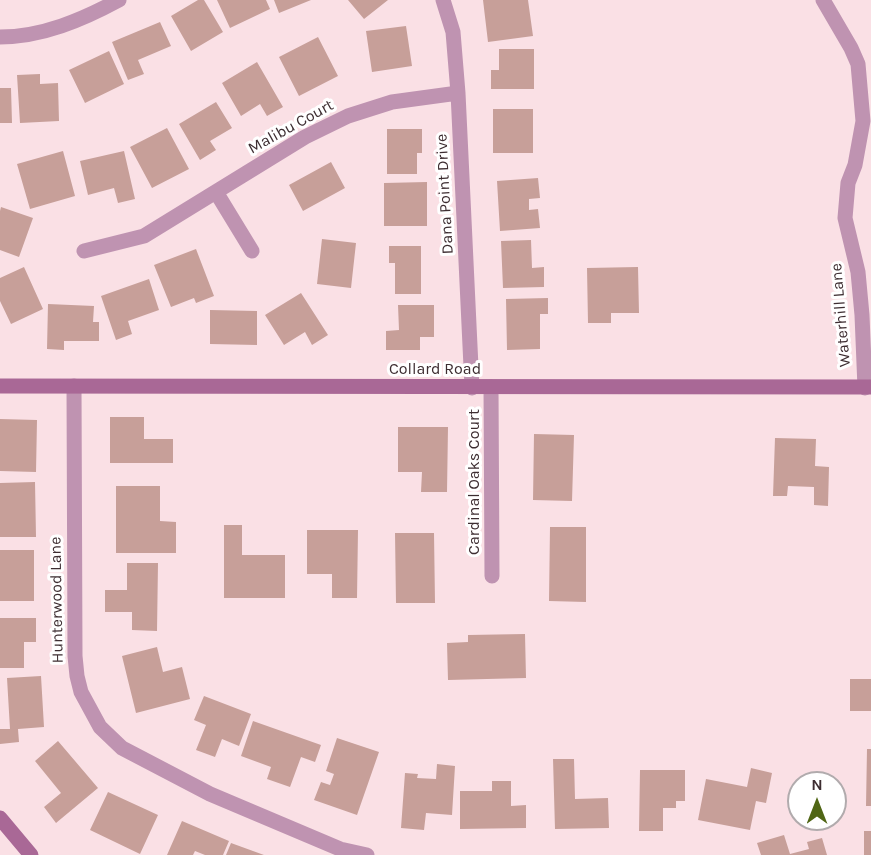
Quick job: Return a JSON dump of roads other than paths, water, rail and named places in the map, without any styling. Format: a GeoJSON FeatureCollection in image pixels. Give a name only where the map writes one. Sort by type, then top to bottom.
{"type":"FeatureCollection","features":[{"type":"Feature","properties":{"kind":"street"},"geometry":{"type":"LineString","coordinates":[[0,37],[43,32],[119,0]]}},
{"type":"Feature","properties":{"kind":"street","name":"Dana Point Drive"},"geometry":{"type":"LineString","coordinates":[[443,0],[453,32],[458,93],[472,388]]}},
{"type":"Feature","properties":{"kind":"street","name":"Waterhill Lane"},"geometry":{"type":"LineString","coordinates":[[823,0],[858,64],[863,121],[855,165],[848,183],[845,218],[858,272],[868,387]]}},
{"type":"Feature","properties":{"kind":"street","name":"Malibu Court"},"geometry":{"type":"LineString","coordinates":[[84,251],[144,236],[304,137],[348,116],[392,102],[458,93]]}},
{"type":"Feature","properties":{"kind":"street"},"geometry":{"type":"LineString","coordinates":[[216,192],[252,251]]}},
{"type":"Feature","properties":{"kind":"street","name":"Collard Road"},"geometry":{"type":"LineString","coordinates":[[0,386],[868,387]]}},
{"type":"Feature","properties":{"kind":"street","name":"Hunterwood Lane"},"geometry":{"type":"LineString","coordinates":[[74,386],[75,656],[81,692],[100,727],[122,748],[210,794],[325,849],[340,849],[367,855]]}},
{"type":"Feature","properties":{"kind":"street","name":"Cardinal Oaks Court"},"geometry":{"type":"LineString","coordinates":[[491,387],[492,576]]}},
{"type":"Feature","properties":{"kind":"street"},"geometry":{"type":"LineString","coordinates":[[0,818],[31,855]]}}]}
